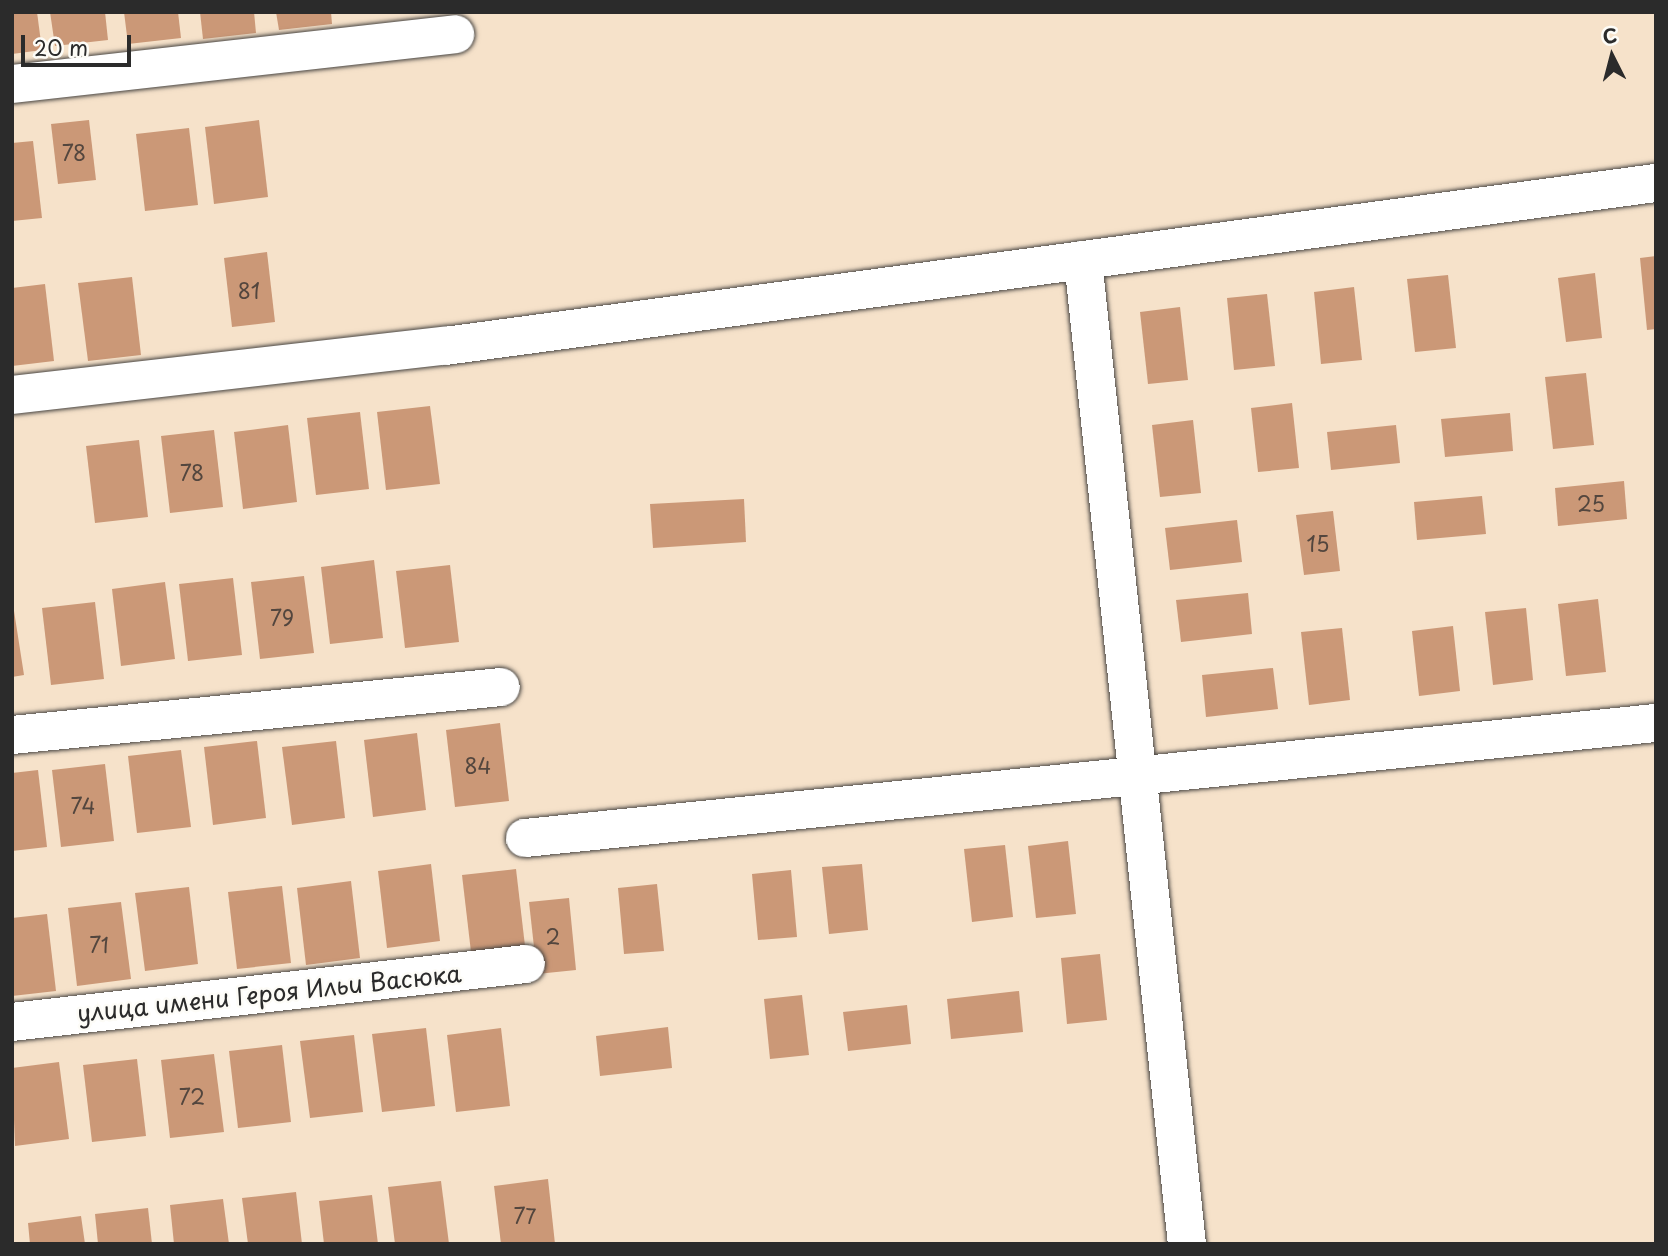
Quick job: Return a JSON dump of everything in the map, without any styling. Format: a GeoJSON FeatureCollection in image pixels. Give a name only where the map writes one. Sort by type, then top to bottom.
{"type":"FeatureCollection","features":[{"type":"Feature","properties":{"kind":"street"},"geometry":{"type":"LineString","coordinates":[[12,84],[454,34]]}},
{"type":"Feature","properties":{"kind":"street"},"geometry":{"type":"LineString","coordinates":[[12,395],[445,346],[1656,183]]}},
{"type":"Feature","properties":{"kind":"street"},"geometry":{"type":"LineString","coordinates":[[1083,260],[1187,1244]]}},
{"type":"Feature","properties":{"kind":"street"},"geometry":{"type":"LineString","coordinates":[[12,735],[501,688]]}},
{"type":"Feature","properties":{"kind":"street"},"geometry":{"type":"LineString","coordinates":[[525,838],[1656,723]]}},
{"type":"Feature","properties":{"kind":"street","name":"улица имени Героя Ильи Васюка"},"geometry":{"type":"LineString","coordinates":[[12,1022],[526,964]]}},
{"type":"Feature","properties":{"kind":"building"},"geometry":{"type":"Polygon","coordinates":[[[12,12],[37,12],[42,50],[12,54],[12,12]]]}},
{"type":"Feature","properties":{"kind":"building"},"geometry":{"type":"Polygon","coordinates":[[[50,12],[105,12],[108,40],[55,46],[50,12]]]}},
{"type":"Feature","properties":{"kind":"building"},"geometry":{"type":"Polygon","coordinates":[[[124,12],[178,12],[181,38],[128,44],[124,12]]]}},
{"type":"Feature","properties":{"kind":"building"},"geometry":{"type":"Polygon","coordinates":[[[200,12],[254,12],[256,33],[203,39],[200,12]]]}},
{"type":"Feature","properties":{"kind":"building"},"geometry":{"type":"Polygon","coordinates":[[[276,12],[331,12],[332,24],[279,30],[276,12]]]}},
{"type":"Feature","properties":{"kind":"building"},"geometry":{"type":"Polygon","coordinates":[[[89,120],[96,180],[58,184],[51,124],[89,120]]]}},
{"type":"Feature","properties":{"kind":"building"},"geometry":{"type":"Polygon","coordinates":[[[259,120],[268,197],[214,204],[205,127],[259,120]]]}},
{"type":"Feature","properties":{"kind":"building"},"geometry":{"type":"Polygon","coordinates":[[[189,128],[198,205],[145,211],[136,134],[189,128]]]}},
{"type":"Feature","properties":{"kind":"building"},"geometry":{"type":"Polygon","coordinates":[[[33,141],[42,218],[12,221],[12,143],[33,141]]]}},
{"type":"Feature","properties":{"kind":"building"},"geometry":{"type":"Polygon","coordinates":[[[267,252],[275,322],[232,327],[224,258],[267,252]]]}},
{"type":"Feature","properties":{"kind":"building"},"geometry":{"type":"Polygon","coordinates":[[[1656,256],[1656,329],[1647,330],[1640,258],[1656,256]]]}},
{"type":"Feature","properties":{"kind":"building"},"geometry":{"type":"Polygon","coordinates":[[[1595,273],[1602,338],[1566,342],[1558,278],[1595,273]]]}},
{"type":"Feature","properties":{"kind":"building"},"geometry":{"type":"Polygon","coordinates":[[[1448,275],[1456,348],[1415,352],[1407,279],[1448,275]]]}},
{"type":"Feature","properties":{"kind":"building"},"geometry":{"type":"Polygon","coordinates":[[[132,277],[141,355],[88,361],[78,283],[132,277]]]}},
{"type":"Feature","properties":{"kind":"building"},"geometry":{"type":"Polygon","coordinates":[[[45,284],[54,361],[12,366],[12,288],[45,284]]]}},
{"type":"Feature","properties":{"kind":"building"},"geometry":{"type":"Polygon","coordinates":[[[1354,287],[1362,360],[1321,364],[1314,292],[1354,287]]]}},
{"type":"Feature","properties":{"kind":"building"},"geometry":{"type":"Polygon","coordinates":[[[1267,294],[1275,366],[1234,370],[1227,298],[1267,294]]]}},
{"type":"Feature","properties":{"kind":"building"},"geometry":{"type":"Polygon","coordinates":[[[1180,307],[1188,380],[1148,384],[1140,312],[1180,307]]]}},
{"type":"Feature","properties":{"kind":"building"},"geometry":{"type":"Polygon","coordinates":[[[1586,373],[1594,445],[1553,449],[1545,377],[1586,373]]]}},
{"type":"Feature","properties":{"kind":"building"},"geometry":{"type":"Polygon","coordinates":[[[1292,403],[1299,468],[1258,472],[1251,408],[1292,403]]]}},
{"type":"Feature","properties":{"kind":"building"},"geometry":{"type":"Polygon","coordinates":[[[430,406],[440,484],[386,490],[377,412],[430,406]]]}},
{"type":"Feature","properties":{"kind":"building"},"geometry":{"type":"Polygon","coordinates":[[[360,412],[369,489],[316,495],[307,418],[360,412]]]}},
{"type":"Feature","properties":{"kind":"building"},"geometry":{"type":"Polygon","coordinates":[[[1510,413],[1513,451],[1445,457],[1441,419],[1510,413]]]}},
{"type":"Feature","properties":{"kind":"building"},"geometry":{"type":"Polygon","coordinates":[[[1193,420],[1201,493],[1160,497],[1152,425],[1193,420]]]}},
{"type":"Feature","properties":{"kind":"building"},"geometry":{"type":"Polygon","coordinates":[[[288,425],[297,502],[243,509],[234,432],[288,425]]]}},
{"type":"Feature","properties":{"kind":"building"},"geometry":{"type":"Polygon","coordinates":[[[1396,425],[1400,463],[1331,470],[1327,432],[1396,425]]]}},
{"type":"Feature","properties":{"kind":"building"},"geometry":{"type":"Polygon","coordinates":[[[214,430],[223,507],[170,513],[161,436],[214,430]]]}},
{"type":"Feature","properties":{"kind":"building"},"geometry":{"type":"Polygon","coordinates":[[[139,440],[148,517],[95,523],[86,446],[139,440]]]}},
{"type":"Feature","properties":{"kind":"building"},"geometry":{"type":"Polygon","coordinates":[[[1624,481],[1627,519],[1558,526],[1555,488],[1624,481]]]}},
{"type":"Feature","properties":{"kind":"building"},"geometry":{"type":"Polygon","coordinates":[[[1482,496],[1486,534],[1417,540],[1414,502],[1482,496]]]}},
{"type":"Feature","properties":{"kind":"building"},"geometry":{"type":"Polygon","coordinates":[[[744,499],[746,542],[653,548],[650,504],[744,499]]]}},
{"type":"Feature","properties":{"kind":"building"},"geometry":{"type":"Polygon","coordinates":[[[1333,511],[1340,571],[1304,575],[1296,515],[1333,511]]]}},
{"type":"Feature","properties":{"kind":"building"},"geometry":{"type":"Polygon","coordinates":[[[1237,520],[1242,562],[1170,570],[1165,528],[1237,520]]]}},
{"type":"Feature","properties":{"kind":"building"},"geometry":{"type":"Polygon","coordinates":[[[374,560],[383,638],[330,644],[321,567],[374,560]]]}},
{"type":"Feature","properties":{"kind":"building"},"geometry":{"type":"Polygon","coordinates":[[[450,565],[459,642],[405,648],[396,571],[450,565]]]}},
{"type":"Feature","properties":{"kind":"building"},"geometry":{"type":"Polygon","coordinates":[[[304,576],[314,653],[260,659],[251,582],[304,576]]]}},
{"type":"Feature","properties":{"kind":"building"},"geometry":{"type":"Polygon","coordinates":[[[233,578],[242,655],[188,661],[179,584],[233,578]]]}},
{"type":"Feature","properties":{"kind":"building"},"geometry":{"type":"Polygon","coordinates":[[[165,582],[175,659],[121,666],[112,589],[165,582]]]}},
{"type":"Feature","properties":{"kind":"building"},"geometry":{"type":"Polygon","coordinates":[[[1248,593],[1252,634],[1181,642],[1176,600],[1248,593]]]}},
{"type":"Feature","properties":{"kind":"building"},"geometry":{"type":"Polygon","coordinates":[[[12,598],[24,675],[12,677],[12,598]]]}},
{"type":"Feature","properties":{"kind":"building"},"geometry":{"type":"Polygon","coordinates":[[[1598,599],[1606,672],[1566,676],[1558,604],[1598,599]]]}},
{"type":"Feature","properties":{"kind":"building"},"geometry":{"type":"Polygon","coordinates":[[[95,602],[104,679],[51,685],[42,608],[95,602]]]}},
{"type":"Feature","properties":{"kind":"building"},"geometry":{"type":"Polygon","coordinates":[[[1526,608],[1533,680],[1493,685],[1485,612],[1526,608]]]}},
{"type":"Feature","properties":{"kind":"building"},"geometry":{"type":"Polygon","coordinates":[[[1453,626],[1460,691],[1419,696],[1412,631],[1453,626]]]}},
{"type":"Feature","properties":{"kind":"building"},"geometry":{"type":"Polygon","coordinates":[[[1342,628],[1350,700],[1309,705],[1301,632],[1342,628]]]}},
{"type":"Feature","properties":{"kind":"building"},"geometry":{"type":"Polygon","coordinates":[[[1273,668],[1278,709],[1206,717],[1202,675],[1273,668]]]}},
{"type":"Feature","properties":{"kind":"building"},"geometry":{"type":"Polygon","coordinates":[[[500,723],[509,801],[455,807],[446,730],[500,723]]]}},
{"type":"Feature","properties":{"kind":"building"},"geometry":{"type":"Polygon","coordinates":[[[417,733],[426,810],[373,817],[364,740],[417,733]]]}},
{"type":"Feature","properties":{"kind":"building"},"geometry":{"type":"Polygon","coordinates":[[[257,741],[266,818],[213,825],[204,747],[257,741]]]}},
{"type":"Feature","properties":{"kind":"building"},"geometry":{"type":"Polygon","coordinates":[[[336,741],[345,818],[292,825],[282,747],[336,741]]]}},
{"type":"Feature","properties":{"kind":"building"},"geometry":{"type":"Polygon","coordinates":[[[181,750],[191,827],[137,833],[128,756],[181,750]]]}},
{"type":"Feature","properties":{"kind":"building"},"geometry":{"type":"Polygon","coordinates":[[[105,764],[114,841],[61,847],[52,770],[105,764]]]}},
{"type":"Feature","properties":{"kind":"building"},"geometry":{"type":"Polygon","coordinates":[[[38,770],[47,847],[12,851],[12,773],[38,770]]]}},
{"type":"Feature","properties":{"kind":"building"},"geometry":{"type":"Polygon","coordinates":[[[1068,841],[1076,914],[1036,918],[1028,846],[1068,841]]]}},
{"type":"Feature","properties":{"kind":"building"},"geometry":{"type":"Polygon","coordinates":[[[1005,845],[1013,917],[972,922],[964,849],[1005,845]]]}},
{"type":"Feature","properties":{"kind":"building"},"geometry":{"type":"Polygon","coordinates":[[[431,864],[440,941],[387,948],[378,871],[431,864]]]}},
{"type":"Feature","properties":{"kind":"building"},"geometry":{"type":"Polygon","coordinates":[[[862,864],[868,930],[829,934],[822,867],[862,864]]]}},
{"type":"Feature","properties":{"kind":"building"},"geometry":{"type":"Polygon","coordinates":[[[516,869],[525,946],[471,952],[462,875],[516,869]]]}},
{"type":"Feature","properties":{"kind":"building"},"geometry":{"type":"Polygon","coordinates":[[[791,870],[797,937],[758,940],[752,874],[791,870]]]}},
{"type":"Feature","properties":{"kind":"building"},"geometry":{"type":"Polygon","coordinates":[[[351,881],[360,958],[306,965],[297,888],[351,881]]]}},
{"type":"Feature","properties":{"kind":"building"},"geometry":{"type":"Polygon","coordinates":[[[657,884],[664,951],[624,954],[618,888],[657,884]]]}},
{"type":"Feature","properties":{"kind":"building"},"geometry":{"type":"Polygon","coordinates":[[[282,886],[291,963],[237,969],[228,892],[282,886]]]}},
{"type":"Feature","properties":{"kind":"building"},"geometry":{"type":"Polygon","coordinates":[[[189,887],[198,964],[145,971],[135,893],[189,887]]]}},
{"type":"Feature","properties":{"kind":"building"},"geometry":{"type":"Polygon","coordinates":[[[569,898],[576,970],[537,974],[529,902],[569,898]]]}},
{"type":"Feature","properties":{"kind":"building"},"geometry":{"type":"Polygon","coordinates":[[[121,902],[131,979],[77,986],[68,908],[121,902]]]}},
{"type":"Feature","properties":{"kind":"building"},"geometry":{"type":"Polygon","coordinates":[[[47,914],[56,991],[12,996],[12,918],[47,914]]]}},
{"type":"Feature","properties":{"kind":"building"},"geometry":{"type":"Polygon","coordinates":[[[1100,954],[1107,1020],[1067,1024],[1061,958],[1100,954]]]}},
{"type":"Feature","properties":{"kind":"building"},"geometry":{"type":"Polygon","coordinates":[[[1019,991],[1023,1032],[951,1039],[947,999],[1019,991]]]}},
{"type":"Feature","properties":{"kind":"building"},"geometry":{"type":"Polygon","coordinates":[[[802,995],[809,1055],[770,1059],[764,999],[802,995]]]}},
{"type":"Feature","properties":{"kind":"building"},"geometry":{"type":"Polygon","coordinates":[[[907,1005],[911,1044],[848,1051],[843,1012],[907,1005]]]}},
{"type":"Feature","properties":{"kind":"building"},"geometry":{"type":"Polygon","coordinates":[[[668,1027],[672,1068],[600,1076],[596,1036],[668,1027]]]}},
{"type":"Feature","properties":{"kind":"building"},"geometry":{"type":"Polygon","coordinates":[[[426,1028],[435,1106],[382,1112],[372,1034],[426,1028]]]}},
{"type":"Feature","properties":{"kind":"building"},"geometry":{"type":"Polygon","coordinates":[[[501,1028],[510,1106],[456,1112],[447,1035],[501,1028]]]}},
{"type":"Feature","properties":{"kind":"building"},"geometry":{"type":"Polygon","coordinates":[[[354,1035],[363,1112],[310,1118],[300,1041],[354,1035]]]}},
{"type":"Feature","properties":{"kind":"building"},"geometry":{"type":"Polygon","coordinates":[[[282,1045],[291,1122],[238,1128],[229,1051],[282,1045]]]}},
{"type":"Feature","properties":{"kind":"building"},"geometry":{"type":"Polygon","coordinates":[[[214,1054],[224,1132],[170,1138],[161,1060],[214,1054]]]}},
{"type":"Feature","properties":{"kind":"building"},"geometry":{"type":"Polygon","coordinates":[[[137,1059],[146,1136],[92,1142],[83,1065],[137,1059]]]}},
{"type":"Feature","properties":{"kind":"building"},"geometry":{"type":"Polygon","coordinates":[[[59,1062],[69,1139],[15,1146],[12,1068],[59,1062]]]}},
{"type":"Feature","properties":{"kind":"building"},"geometry":{"type":"Polygon","coordinates":[[[548,1179],[555,1244],[501,1244],[494,1186],[548,1179]]]}},
{"type":"Feature","properties":{"kind":"building"},"geometry":{"type":"Polygon","coordinates":[[[441,1181],[449,1244],[395,1244],[388,1187],[441,1181]]]}},
{"type":"Feature","properties":{"kind":"building"},"geometry":{"type":"Polygon","coordinates":[[[296,1192],[302,1244],[248,1244],[242,1198],[296,1192]]]}},
{"type":"Feature","properties":{"kind":"building"},"geometry":{"type":"Polygon","coordinates":[[[372,1195],[378,1244],[324,1244],[319,1201],[372,1195]]]}},
{"type":"Feature","properties":{"kind":"building"},"geometry":{"type":"Polygon","coordinates":[[[223,1199],[229,1244],[174,1244],[170,1205],[223,1199]]]}},
{"type":"Feature","properties":{"kind":"building"},"geometry":{"type":"Polygon","coordinates":[[[148,1208],[152,1244],[98,1244],[95,1214],[148,1208]]]}},
{"type":"Feature","properties":{"kind":"building"},"geometry":{"type":"Polygon","coordinates":[[[81,1216],[85,1244],[30,1244],[28,1223],[81,1216]]]}}]}
